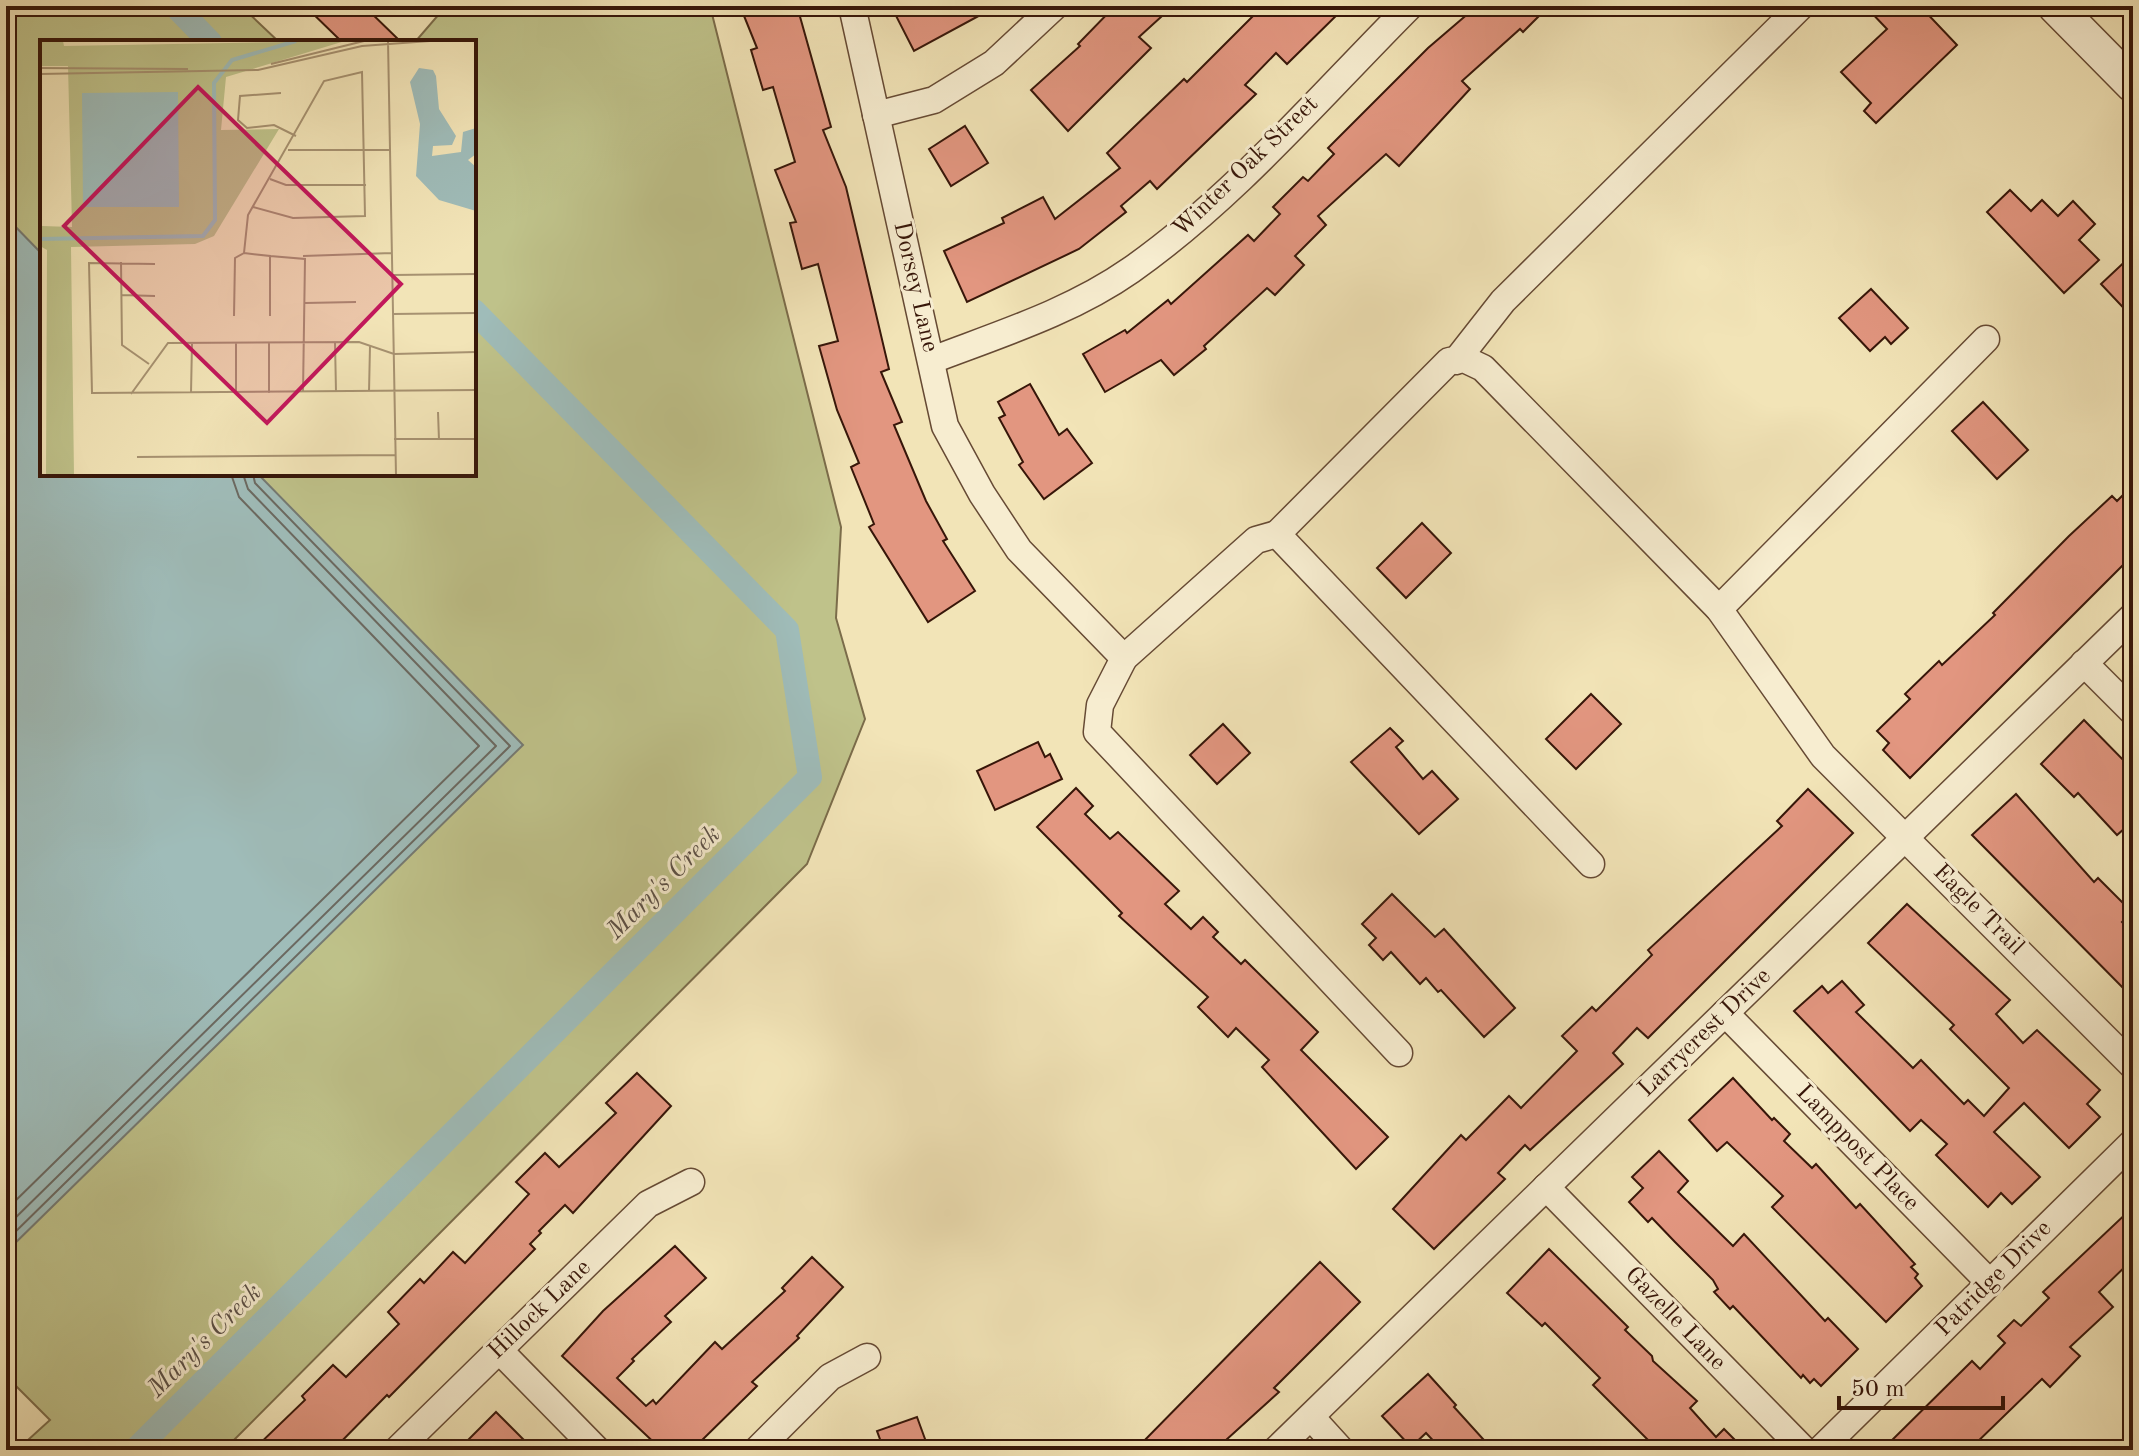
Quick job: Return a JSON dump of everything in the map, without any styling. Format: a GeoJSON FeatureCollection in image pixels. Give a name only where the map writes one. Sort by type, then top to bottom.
{"type":"FeatureCollection","features":[{"type":"Feature","properties":{"kind":"street","name":"Dorsey Lane"},"geometry":{"type":"LineString","coordinates":[[852,6],[945,426],[982,494],[1019,550],[1124,658]]}},
{"type":"Feature","properties":{"kind":"street"},"geometry":{"type":"LineString","coordinates":[[876,115],[934,100],[994,63],[1055,6]]}},
{"type":"Feature","properties":{"kind":"street","name":"Winter Oak Street"},"geometry":{"type":"LineString","coordinates":[[932,360],[1056,313],[1129,271],[1206,211],[1410,6]]}},
{"type":"Feature","properties":{"kind":"street"},"geometry":{"type":"LineString","coordinates":[[1399,1053],[1097,732],[1100,705],[1124,658],[1256,540],[1277,534],[1449,361],[1456,361],[1503,301],[1801,6]]}},
{"type":"Feature","properties":{"kind":"street"},"geometry":{"type":"LineString","coordinates":[[2055,6],[2133,85]]}},
{"type":"Feature","properties":{"kind":"street"},"geometry":{"type":"LineString","coordinates":[[1719,609],[1986,339]]}},
{"type":"Feature","properties":{"kind":"street","name":"Eagle Trail"},"geometry":{"type":"LineString","coordinates":[[1456,361],[1464,359],[1483,368],[1719,609],[1823,756],[2133,1066]]}},
{"type":"Feature","properties":{"kind":"street"},"geometry":{"type":"LineString","coordinates":[[1277,534],[1591,864]]}},
{"type":"Feature","properties":{"kind":"street","name":"Larrycrest Drive"},"geometry":{"type":"LineString","coordinates":[[1276,1450],[2133,616]]}},
{"type":"Feature","properties":{"kind":"street"},"geometry":{"type":"LineString","coordinates":[[2084,663],[2133,712]]}},
{"type":"Feature","properties":{"kind":"street","name":"Lamppost Place"},"geometry":{"type":"LineString","coordinates":[[1725,1013],[1990,1283]]}},
{"type":"Feature","properties":{"kind":"street","name":"Patridge Drive"},"geometry":{"type":"LineString","coordinates":[[1820,1450],[2133,1142]]}},
{"type":"Feature","properties":{"kind":"street","name":"Hillock Lane"},"geometry":{"type":"LineString","coordinates":[[397,1450],[648,1204],[691,1182]]}},
{"type":"Feature","properties":{"kind":"street","name":"Gazelle Lane"},"geometry":{"type":"LineString","coordinates":[[1546,1187],[1804,1450]]}},
{"type":"Feature","properties":{"kind":"street"},"geometry":{"type":"LineString","coordinates":[[499,1350],[597,1450]]}},
{"type":"Feature","properties":{"kind":"street"},"geometry":{"type":"LineString","coordinates":[[757,1450],[830,1377],[867,1357]]}},
{"type":"Feature","properties":{"kind":"street"},"geometry":{"type":"LineString","coordinates":[[1311,1417],[1341,1450]]}},
{"type":"Feature","properties":{"kind":"green space"},"geometry":{"type":"Polygon","coordinates":[[[6,6],[241,6],[277,40],[40,40],[40,476],[476,476],[476,40],[417,40],[446,6],[710,6],[841,527],[836,618],[865,719],[807,864],[224,1450],[17,1450],[50,1420],[6,1376],[6,6]]]}},
{"type":"Feature","properties":{"kind":"water"},"geometry":{"type":"Polygon","coordinates":[[[6,217],[40,252],[40,476],[260,476],[523,745],[6,1252],[6,217]]]}},
{"type":"Feature","properties":{"kind":"building"},"geometry":{"type":"Polygon","coordinates":[[[305,6],[364,6],[399,40],[340,40],[305,6]]]}},
{"type":"Feature","properties":{"kind":"building"},"geometry":{"type":"Polygon","coordinates":[[[740,6],[797,6],[831,127],[823,130],[846,187],[889,369],[881,372],[902,422],[894,425],[926,501],[947,539],[943,541],[975,591],[928,622],[869,527],[874,524],[851,467],[859,463],[837,410],[819,346],[838,341],[818,264],[802,269],[790,223],[796,222],[775,170],[795,162],[773,87],[763,90],[751,50],[757,48],[740,6]]]}},
{"type":"Feature","properties":{"kind":"building"},"geometry":{"type":"Polygon","coordinates":[[[891,6],[997,6],[914,51],[891,6]]]}},
{"type":"Feature","properties":{"kind":"building"},"geometry":{"type":"Polygon","coordinates":[[[1115,6],[1173,6],[1139,37],[1151,48],[1068,131],[1031,90],[1080,46],[1078,44],[1115,6]]]}},
{"type":"Feature","properties":{"kind":"building"},"geometry":{"type":"Polygon","coordinates":[[[1263,6],[1346,6],[1287,64],[1276,53],[1245,85],[1256,94],[1157,189],[1150,181],[1121,206],[1126,212],[1079,249],[967,302],[944,251],[1004,223],[1002,218],[1043,197],[1055,219],[1120,168],[1107,153],[1184,79],[1187,82],[1263,6]]]}},
{"type":"Feature","properties":{"kind":"building"},"geometry":{"type":"Polygon","coordinates":[[[1477,6],[1549,6],[1523,32],[1520,29],[1462,81],[1470,89],[1399,166],[1386,154],[1318,216],[1326,225],[1295,256],[1304,265],[1275,295],[1267,288],[1204,346],[1206,349],[1174,375],[1161,360],[1105,392],[1083,354],[1125,330],[1127,333],[1168,300],[1171,304],[1248,235],[1254,241],[1280,214],[1273,207],[1303,177],[1308,181],[1334,154],[1328,148],[1428,48],[1477,6]]]}},
{"type":"Feature","properties":{"kind":"building"},"geometry":{"type":"Polygon","coordinates":[[[1865,6],[1920,6],[1957,45],[1876,123],[1864,111],[1871,103],[1841,72],[1887,29],[1865,6]]]}},
{"type":"Feature","properties":{"kind":"building"},"geometry":{"type":"Polygon","coordinates":[[[965,126],[988,163],[951,186],[929,149],[965,126]]]}},
{"type":"Feature","properties":{"kind":"building"},"geometry":{"type":"Polygon","coordinates":[[[2010,190],[2031,211],[2042,200],[2058,216],[2073,201],[2095,224],[2079,240],[2099,260],[2064,293],[1987,212],[2010,190]]]}},
{"type":"Feature","properties":{"kind":"building"},"geometry":{"type":"Polygon","coordinates":[[[2133,254],[2133,318],[2101,284],[2133,254]]]}},
{"type":"Feature","properties":{"kind":"building"},"geometry":{"type":"Polygon","coordinates":[[[1871,289],[1908,328],[1891,344],[1885,337],[1870,351],[1839,318],[1871,289]]]}},
{"type":"Feature","properties":{"kind":"building"},"geometry":{"type":"Polygon","coordinates":[[[1030,384],[1059,435],[1067,429],[1092,463],[1044,499],[1019,465],[1023,462],[999,418],[1005,415],[998,402],[1030,384]]]}},
{"type":"Feature","properties":{"kind":"building"},"geometry":{"type":"Polygon","coordinates":[[[1983,402],[2028,450],[1997,479],[1952,431],[1983,402]]]}},
{"type":"Feature","properties":{"kind":"building"},"geometry":{"type":"Polygon","coordinates":[[[2133,485],[2133,555],[1910,778],[1883,750],[1889,743],[1877,731],[1910,699],[1905,694],[1939,661],[1942,665],[1995,615],[1993,613],[2112,496],[2117,501],[2133,485]]]}},
{"type":"Feature","properties":{"kind":"building"},"geometry":{"type":"Polygon","coordinates":[[[1422,523],[1451,553],[1406,598],[1377,568],[1422,523]]]}},
{"type":"Feature","properties":{"kind":"building"},"geometry":{"type":"Polygon","coordinates":[[[1591,694],[1621,724],[1576,769],[1546,739],[1591,694]]]}},
{"type":"Feature","properties":{"kind":"building"},"geometry":{"type":"Polygon","coordinates":[[[2084,720],[2133,770],[2133,821],[2117,835],[2078,793],[2074,797],[2041,764],[2084,720]]]}},
{"type":"Feature","properties":{"kind":"building"},"geometry":{"type":"Polygon","coordinates":[[[1223,724],[1250,753],[1217,784],[1190,755],[1223,724]]]}},
{"type":"Feature","properties":{"kind":"building"},"geometry":{"type":"Polygon","coordinates":[[[1390,728],[1403,741],[1396,747],[1423,779],[1432,771],[1458,799],[1419,834],[1351,762],[1390,728]]]}},
{"type":"Feature","properties":{"kind":"building"},"geometry":{"type":"Polygon","coordinates":[[[1038,742],[1045,757],[1050,754],[1062,779],[995,810],[977,771],[1038,742]]]}},
{"type":"Feature","properties":{"kind":"building"},"geometry":{"type":"Polygon","coordinates":[[[1076,788],[1093,806],[1085,814],[1110,839],[1118,832],[1179,891],[1165,904],[1191,929],[1203,917],[1218,932],[1213,937],[1241,964],[1245,960],[1318,1032],[1301,1050],[1388,1137],[1356,1169],[1262,1067],[1269,1060],[1236,1028],[1228,1037],[1198,1007],[1208,997],[1119,916],[1122,913],[1037,827],[1076,788]]]}},
{"type":"Feature","properties":{"kind":"building"},"geometry":{"type":"Polygon","coordinates":[[[1808,789],[1853,833],[1648,1038],[1637,1028],[1613,1053],[1623,1064],[1530,1150],[1525,1145],[1498,1173],[1505,1179],[1434,1249],[1393,1209],[1461,1135],[1466,1140],[1509,1096],[1521,1108],[1577,1051],[1562,1036],[1592,1007],[1596,1011],[1652,955],[1648,950],[1782,826],[1777,821],[1808,789]]]}},
{"type":"Feature","properties":{"kind":"building"},"geometry":{"type":"Polygon","coordinates":[[[2016,794],[2094,882],[2098,878],[2132,912],[2122,922],[2133,933],[2133,998],[1972,835],[2016,794]]]}},
{"type":"Feature","properties":{"kind":"building"},"geometry":{"type":"Polygon","coordinates":[[[1392,894],[1435,937],[1444,929],[1515,1008],[1484,1037],[1426,978],[1420,984],[1391,952],[1383,960],[1369,945],[1376,938],[1362,924],[1392,894]]]}},
{"type":"Feature","properties":{"kind":"building"},"geometry":{"type":"Polygon","coordinates":[[[1907,904],[2010,1000],[1996,1014],[2023,1043],[2037,1030],[2100,1090],[2087,1104],[2100,1117],[2069,1148],[2024,1103],[1994,1132],[2040,1177],[2012,1204],[2001,1193],[1988,1207],[1936,1155],[1947,1144],[1921,1120],[1910,1131],[1794,1011],[1822,986],[1828,993],[1842,981],[1864,1005],[1856,1012],[1913,1068],[1921,1060],[1964,1104],[1968,1100],[1984,1116],[2009,1088],[1950,1029],[1954,1025],[1868,943],[1907,904]]]}},
{"type":"Feature","properties":{"kind":"building"},"geometry":{"type":"Polygon","coordinates":[[[637,1073],[671,1106],[573,1213],[565,1205],[539,1231],[541,1233],[530,1244],[535,1249],[389,1397],[387,1395],[333,1450],[253,1450],[305,1400],[302,1396],[333,1365],[346,1377],[399,1324],[388,1312],[420,1279],[424,1283],[453,1252],[465,1263],[529,1194],[516,1182],[545,1153],[559,1167],[616,1113],[606,1103],[637,1073]]]}},
{"type":"Feature","properties":{"kind":"building"},"geometry":{"type":"Polygon","coordinates":[[[1733,1078],[1772,1120],[1774,1118],[1790,1134],[1784,1141],[1812,1168],[1816,1164],[1856,1208],[1860,1204],[1915,1264],[1911,1267],[1918,1274],[1915,1278],[1922,1286],[1886,1322],[1772,1207],[1783,1196],[1727,1142],[1717,1151],[1689,1120],[1733,1078]]]}},
{"type":"Feature","properties":{"kind":"building"},"geometry":{"type":"Polygon","coordinates":[[[1659,1151],[1688,1181],[1678,1192],[1733,1246],[1744,1234],[1825,1321],[1828,1318],[1858,1349],[1821,1386],[1814,1379],[1810,1383],[1803,1375],[1801,1378],[1733,1306],[1730,1309],[1714,1292],[1718,1289],[1713,1280],[1652,1218],[1648,1222],[1629,1202],[1643,1188],[1632,1177],[1659,1151]]]}},
{"type":"Feature","properties":{"kind":"building"},"geometry":{"type":"Polygon","coordinates":[[[2133,1207],[2133,1259],[2099,1292],[2113,1307],[2070,1347],[2080,1356],[2050,1387],[2042,1379],[1969,1450],[1882,1450],[1972,1361],[1980,1369],[2005,1343],[1998,1336],[2014,1320],[2021,1326],[2049,1298],[2043,1292],[2133,1207]]]}},
{"type":"Feature","properties":{"kind":"building"},"geometry":{"type":"Polygon","coordinates":[[[675,1246],[706,1278],[665,1316],[671,1322],[617,1378],[646,1406],[653,1400],[656,1404],[715,1342],[722,1349],[785,1291],[782,1288],[812,1257],[843,1287],[797,1336],[799,1338],[752,1382],[757,1386],[692,1450],[662,1450],[562,1356],[603,1311],[675,1246]]]}},
{"type":"Feature","properties":{"kind":"building"},"geometry":{"type":"Polygon","coordinates":[[[1549,1249],[1628,1327],[1625,1330],[1652,1356],[1653,1361],[1697,1401],[1690,1408],[1716,1437],[1724,1429],[1745,1450],[1658,1450],[1593,1385],[1600,1378],[1545,1323],[1542,1326],[1507,1293],[1549,1249]]]}},
{"type":"Feature","properties":{"kind":"building"},"geometry":{"type":"Polygon","coordinates":[[[1320,1262],[1360,1302],[1274,1388],[1279,1392],[1215,1450],[1135,1450],[1320,1262]]]}},
{"type":"Feature","properties":{"kind":"building"},"geometry":{"type":"Polygon","coordinates":[[[1428,1374],[1493,1450],[1442,1450],[1426,1433],[1411,1447],[1382,1416],[1428,1374]]]}},
{"type":"Feature","properties":{"kind":"building"},"geometry":{"type":"Polygon","coordinates":[[[496,1412],[524,1440],[515,1450],[479,1450],[469,1439],[496,1412]]]}},
{"type":"Feature","properties":{"kind":"building"},"geometry":{"type":"Polygon","coordinates":[[[917,1417],[929,1450],[884,1450],[877,1431],[917,1417]]]}},
{"type":"Feature","properties":{"kind":"waterway","name":"Mary's Creek"},"geometry":{"type":"LineString","coordinates":[[175,6],[208,40]]}},
{"type":"Feature","properties":{"kind":"waterway","name":"Mary's Creek"},"geometry":{"type":"LineString","coordinates":[[135,1450],[810,777],[787,630],[476,313]]}}]}
